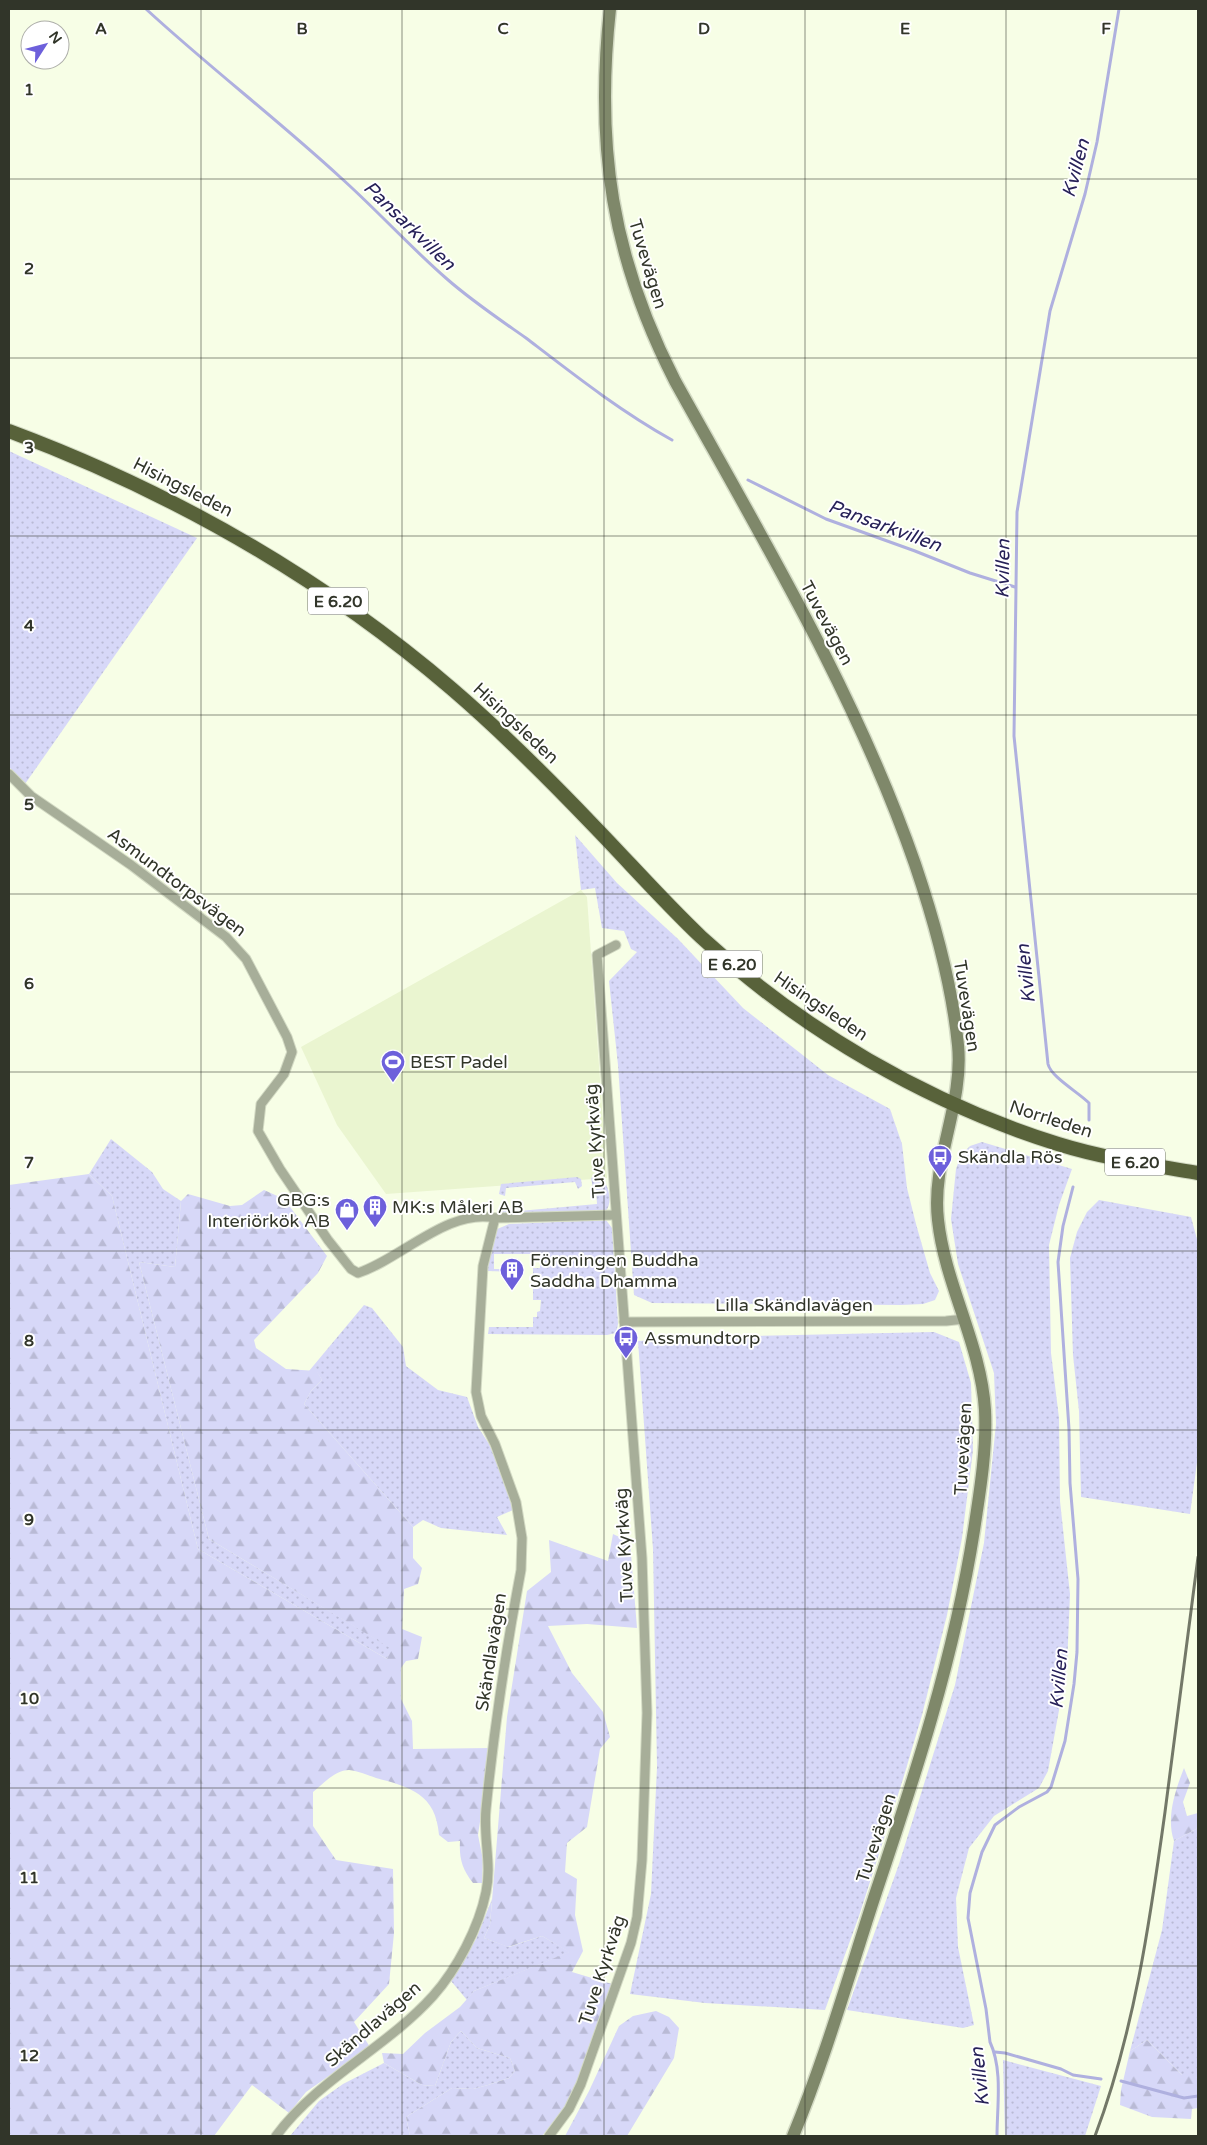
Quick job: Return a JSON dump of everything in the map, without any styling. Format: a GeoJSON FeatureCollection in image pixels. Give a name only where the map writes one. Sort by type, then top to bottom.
{"type":"FeatureCollection","features":[{"type":"Feature","properties":{"kind":"highway","name":"Hisingsleden"},"geometry":{"type":"LineString","coordinates":[[9,431],[76,456],[192,511],[261,550],[372,625],[452,689],[499,731],[693,929],[754,983],[794,1014],[852,1051],[954,1104]]}},
{"type":"Feature","properties":{"kind":"highway","name":"Norrleden"},"geometry":{"type":"LineString","coordinates":[[954,1104],[1060,1145],[1112,1158],[1198,1173]]}},
{"type":"Feature","properties":{"kind":"main road","name":"Tuvevägen"},"geometry":{"type":"LineString","coordinates":[[610,9],[604,96],[606,151],[614,211],[628,270],[662,357],[838,682],[896,811],[927,902],[949,986],[959,1055],[954,1104],[940,1178],[938,1220],[982,1381],[985,1432],[977,1512],[961,1603],[937,1704],[906,1803],[793,2136]]}},
{"type":"Feature","properties":{"kind":"street","name":"Asmundtorpsvägen"},"geometry":{"type":"LineString","coordinates":[[9,774],[32,796],[131,865],[226,937],[246,959],[287,1036],[292,1052],[284,1074],[260,1104],[258,1131],[295,1192],[328,1240],[351,1269],[358,1273],[371,1268],[455,1222],[472,1217],[495,1218]]}},
{"type":"Feature","properties":{"kind":"street","name":"Tuve Kyrkväg"},"geometry":{"type":"LineString","coordinates":[[549,2136],[570,2108],[586,2071],[631,1943],[640,1896],[647,1713],[640,1522],[615,1215],[610,1108],[597,955],[616,945]]}},
{"type":"Feature","properties":{"kind":"street"},"geometry":{"type":"LineString","coordinates":[[495,1218],[615,1215]]}},
{"type":"Feature","properties":{"kind":"street","name":"Skändlavägen"},"geometry":{"type":"LineString","coordinates":[[276,2136],[302,2106],[433,1995],[465,1946],[486,1891],[484,1839],[487,1799],[500,1699],[521,1570],[522,1540],[516,1502],[498,1452],[481,1416],[476,1392],[483,1266],[495,1218]]}},
{"type":"Feature","properties":{"kind":"street","name":"Lilla Skändlavägen"},"geometry":{"type":"LineString","coordinates":[[624,1322],[946,1321],[965,1319]]}},
{"type":"Feature","properties":{"kind":"shaded area"},"geometry":{"type":"Polygon","coordinates":[[[581,890],[587,897],[607,1178],[386,1194],[337,1125],[301,1047],[581,890]]]}},
{"type":"Feature","properties":{"kind":"green space"},"geometry":{"type":"Polygon","coordinates":[[[9,451],[197,538],[25,784],[9,767],[9,451]]]}},
{"type":"Feature","properties":{"kind":"green space"},"geometry":{"type":"Polygon","coordinates":[[[575,835],[617,883],[678,939],[743,1008],[828,1075],[890,1109],[902,1144],[907,1188],[916,1224],[930,1273],[939,1291],[935,1300],[923,1304],[901,1305],[652,1303],[634,1295],[618,1065],[609,981],[637,952],[631,949],[624,931],[602,928],[595,888],[581,890],[575,835]]]}},
{"type":"Feature","properties":{"kind":"green space"},"geometry":{"type":"Polygon","coordinates":[[[111,1139],[152,1172],[163,1189],[181,1201],[175,1267],[139,1262],[209,1539],[391,1648],[387,1659],[198,1549],[112,1196],[89,1174],[111,1139]]]}},
{"type":"Feature","properties":{"kind":"green space"},"geometry":{"type":"Polygon","coordinates":[[[982,1142],[1072,1169],[1059,1205],[1049,1245],[1051,1353],[1059,1418],[1060,1501],[1070,1594],[1067,1666],[1048,1771],[1039,1788],[994,1816],[969,1848],[956,1898],[958,1947],[974,2025],[963,2028],[847,2010],[899,1864],[955,1685],[984,1543],[996,1424],[994,1373],[958,1264],[951,1219],[956,1169],[961,1155],[970,1146],[982,1142]]]}},
{"type":"Feature","properties":{"kind":"green space"},"geometry":{"type":"Polygon","coordinates":[[[89,1174],[112,1196],[198,1549],[387,1659],[390,1648],[209,1539],[139,1262],[175,1267],[181,1201],[188,1194],[230,1206],[242,1205],[264,1190],[284,1199],[327,1256],[318,1273],[254,1340],[256,1348],[286,1369],[317,1371],[322,1380],[311,1391],[304,1404],[413,1527],[413,1558],[422,1568],[418,1584],[404,1589],[402,1629],[422,1637],[418,1659],[406,1661],[401,1668],[401,1699],[412,1721],[413,1749],[491,1748],[478,1835],[483,1860],[482,1883],[473,1883],[466,1873],[460,1853],[460,1841],[448,1842],[439,1835],[433,1810],[427,1801],[410,1789],[349,1770],[334,1775],[313,1792],[313,1826],[336,1860],[393,1869],[394,1933],[389,1984],[354,2022],[370,2047],[306,2092],[289,2113],[252,2085],[214,2136],[9,2136],[9,1185],[89,1174]]]}},
{"type":"Feature","properties":{"kind":"green space"},"geometry":{"type":"Polygon","coordinates":[[[597,1175],[604,1179],[608,1189],[610,1199],[605,1212],[501,1213],[501,1208],[506,1205],[507,1212],[597,1204],[596,1189],[593,1188],[591,1178],[597,1175]]]}},
{"type":"Feature","properties":{"kind":"green space"},"geometry":{"type":"Polygon","coordinates":[[[577,1177],[581,1179],[582,1186],[578,1189],[575,1182],[506,1188],[505,1196],[499,1194],[501,1184],[577,1177]]]}},
{"type":"Feature","properties":{"kind":"green space"},"geometry":{"type":"Polygon","coordinates":[[[1099,1200],[1191,1217],[1198,1243],[1198,1455],[1190,1514],[1081,1497],[1079,1411],[1073,1355],[1070,1258],[1077,1232],[1087,1212],[1099,1200]]]}},
{"type":"Feature","properties":{"kind":"green space"},"geometry":{"type":"Polygon","coordinates":[[[606,1220],[612,1228],[618,1324],[616,1333],[607,1335],[488,1334],[489,1327],[533,1327],[533,1317],[537,1317],[537,1312],[540,1311],[541,1300],[533,1300],[533,1268],[540,1268],[540,1254],[494,1254],[494,1269],[518,1269],[518,1272],[488,1271],[486,1268],[495,1230],[509,1224],[606,1220]]]}},
{"type":"Feature","properties":{"kind":"green space"},"geometry":{"type":"Polygon","coordinates":[[[364,1305],[372,1308],[403,1347],[406,1366],[438,1390],[467,1397],[478,1427],[489,1444],[506,1485],[513,1510],[497,1517],[507,1535],[441,1528],[423,1520],[413,1527],[304,1404],[311,1391],[322,1380],[317,1372],[309,1371],[364,1305]]]}},
{"type":"Feature","properties":{"kind":"green space"},"geometry":{"type":"Polygon","coordinates":[[[934,1332],[959,1342],[971,1383],[973,1450],[962,1538],[947,1615],[922,1715],[859,1916],[825,2010],[705,2003],[630,1994],[651,1894],[657,1767],[653,1549],[638,1341],[708,1337],[934,1332]]]}},
{"type":"Feature","properties":{"kind":"green space"},"geometry":{"type":"Polygon","coordinates":[[[613,1534],[630,1542],[637,1628],[587,1624],[548,1626],[572,1673],[603,1712],[610,1737],[600,1749],[587,1827],[567,1843],[565,1872],[577,1879],[575,1915],[583,1951],[572,1972],[612,1984],[578,2083],[562,2111],[542,2136],[410,2136],[406,2117],[452,2088],[473,2089],[488,2085],[509,2078],[515,2071],[510,2058],[477,2048],[461,2031],[451,2042],[435,2086],[422,2085],[384,2063],[382,2053],[403,2054],[425,2033],[460,2007],[474,1991],[569,1952],[542,1936],[508,1947],[484,1938],[490,1925],[507,1717],[527,1591],[551,1572],[549,1540],[608,1561],[613,1534]]]}},
{"type":"Feature","properties":{"kind":"green space"},"geometry":{"type":"Polygon","coordinates":[[[1184,1768],[1190,1783],[1183,1802],[1187,1816],[1198,1813],[1198,1828],[1174,1841],[1171,1814],[1184,1768]]]}},
{"type":"Feature","properties":{"kind":"green space"},"geometry":{"type":"Polygon","coordinates":[[[1198,1828],[1198,2075],[1182,2075],[1147,2040],[1130,2051],[1162,1930],[1174,1841],[1198,1828]]]}},
{"type":"Feature","properties":{"kind":"green space"},"geometry":{"type":"Polygon","coordinates":[[[492,1899],[490,1925],[484,1938],[509,1947],[542,1936],[570,1952],[474,1991],[467,2000],[451,1981],[476,1939],[492,1899]]]}},
{"type":"Feature","properties":{"kind":"green space"},"geometry":{"type":"Polygon","coordinates":[[[656,2011],[669,2017],[679,2028],[674,2058],[627,2136],[565,2136],[589,2091],[619,2026],[633,2016],[656,2011]]]}},
{"type":"Feature","properties":{"kind":"green space"},"geometry":{"type":"Polygon","coordinates":[[[461,2031],[477,2048],[510,2058],[515,2071],[509,2078],[488,2085],[473,2089],[452,2088],[406,2117],[410,2136],[290,2136],[319,2101],[343,2084],[384,2063],[422,2085],[435,2086],[451,2042],[461,2031]]]}},
{"type":"Feature","properties":{"kind":"green space"},"geometry":{"type":"Polygon","coordinates":[[[1147,2040],[1182,2075],[1198,2075],[1198,2108],[1192,2109],[1191,2119],[1152,2117],[1120,2105],[1121,2090],[1130,2051],[1147,2040]]]}},
{"type":"Feature","properties":{"kind":"green space"},"geometry":{"type":"Polygon","coordinates":[[[1003,2060],[1101,2086],[1085,2136],[1005,2136],[1003,2060]]]}},
{"type":"Feature","properties":{"kind":"waterway","name":"Pansarkvillen"},"geometry":{"type":"LineString","coordinates":[[146,9],[354,190],[456,287],[597,392],[672,440]]}},
{"type":"Feature","properties":{"kind":"waterway","name":"Kvillen"},"geometry":{"type":"LineString","coordinates":[[1089,1120],[1089,1103],[1059,1079],[1048,1064],[1014,736],[1017,512],[1050,311],[1085,194],[1097,142],[1119,9]]}},
{"type":"Feature","properties":{"kind":"waterway","name":"Pansarkvillen"},"geometry":{"type":"LineString","coordinates":[[748,480],[826,519],[970,573],[1015,587]]}},
{"type":"Feature","properties":{"kind":"waterway","name":"Kvillen"},"geometry":{"type":"LineString","coordinates":[[997,2136],[997,2064],[990,2042],[986,2009],[968,1918],[970,1893],[982,1852],[995,1825],[1019,1807],[1047,1792],[1051,1787],[1065,1741],[1074,1684],[1077,1652],[1078,1579],[1070,1483],[1069,1429],[1058,1262],[1063,1226],[1073,1187]]}},
{"type":"Feature","properties":{"kind":"waterway"},"geometry":{"type":"LineString","coordinates":[[995,2052],[1005,2053],[1061,2069],[1073,2075],[1101,2079]]}},
{"type":"Feature","properties":{"kind":"waterway"},"geometry":{"type":"LineString","coordinates":[[1121,2081],[1184,2098],[1198,2096]]}},
{"type":"Feature","properties":{"kind":"railway"},"geometry":{"type":"LineString","coordinates":[[1095,2136],[1109,2097],[1120,2057],[1147,1935],[1198,1557]]}},
{"type":"Feature","properties":{"kind":"place","name":"BEST Padel"},"geometry":{"type":"Point","coordinates":[393,1083]}},
{"type":"Feature","properties":{"kind":"place","name":"Skändla Rös"},"geometry":{"type":"Point","coordinates":[940,1178]}},
{"type":"Feature","properties":{"kind":"place","name":"MK:s Måleri AB"},"geometry":{"type":"Point","coordinates":[375,1228]}},
{"type":"Feature","properties":{"kind":"place","name":"GBG:s Interiörkök AB"},"geometry":{"type":"Point","coordinates":[347,1231]}},
{"type":"Feature","properties":{"kind":"place","name":"Föreningen Buddha Saddha Dhamma"},"geometry":{"type":"Point","coordinates":[512,1291]}},
{"type":"Feature","properties":{"kind":"place","name":"Assmundtorp"},"geometry":{"type":"Point","coordinates":[626,1359]}}]}
